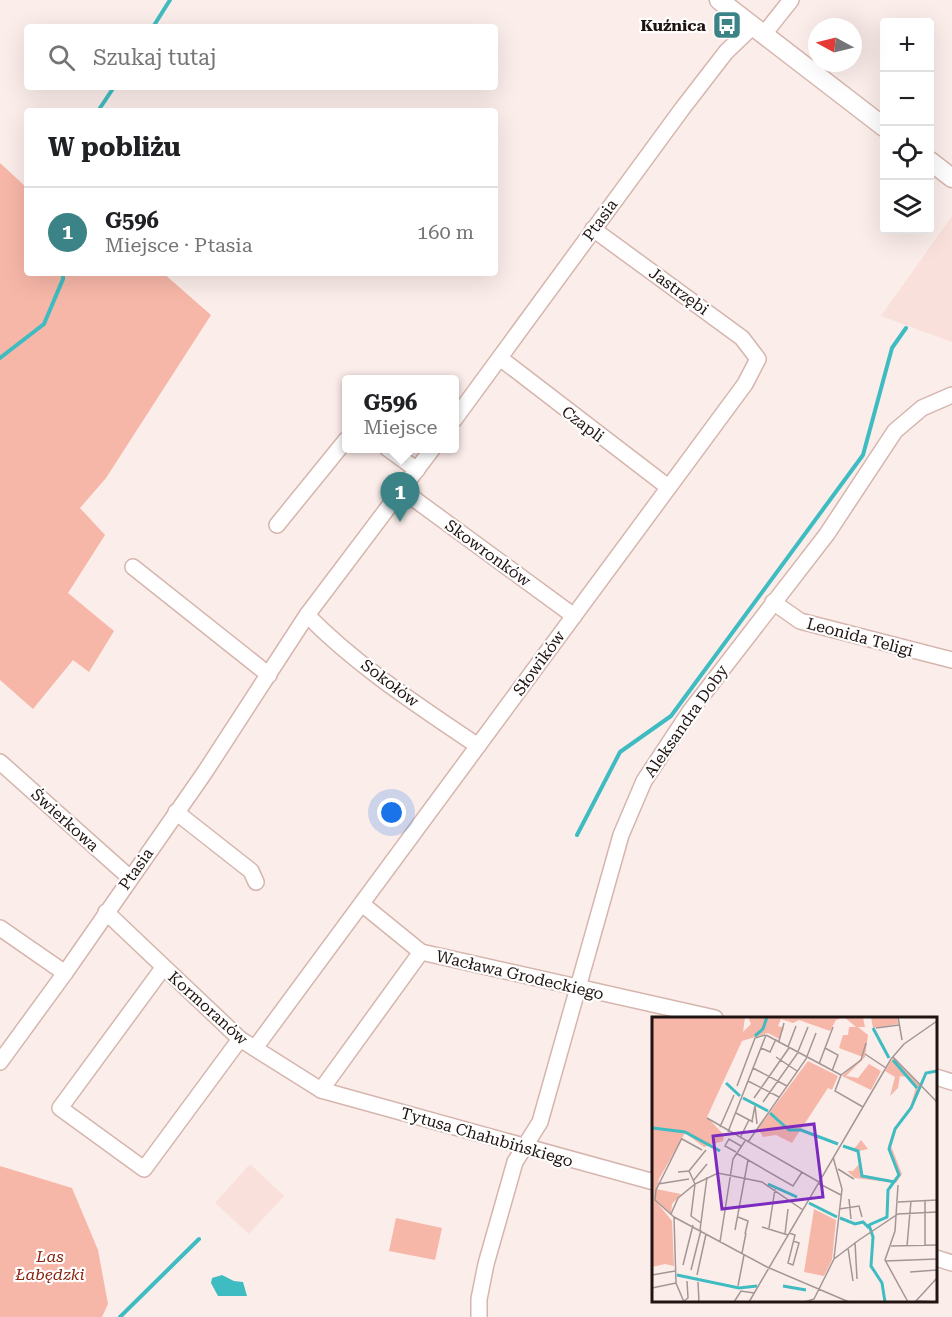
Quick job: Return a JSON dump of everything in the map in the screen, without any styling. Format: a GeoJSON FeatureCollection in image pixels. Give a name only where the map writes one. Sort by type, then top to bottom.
{"type":"FeatureCollection","features":[{"type":"Feature","properties":{"kind":"main road"},"geometry":{"type":"LineString","coordinates":[[719,0],[884,126]]}},
{"type":"Feature","properties":{"kind":"main road"},"geometry":{"type":"LineString","coordinates":[[934,164],[952,178]]}},
{"type":"Feature","properties":{"kind":"street","name":"Ptasia"},"geometry":{"type":"LineString","coordinates":[[459,413],[718,62],[791,0]]}},
{"type":"Feature","properties":{"kind":"street","name":"Jastrzębi"},"geometry":{"type":"LineString","coordinates":[[594,229],[742,338],[758,359]]}},
{"type":"Feature","properties":{"kind":"street","name":"Czapli"},"geometry":{"type":"LineString","coordinates":[[500,358],[668,487]]}},
{"type":"Feature","properties":{"kind":"street","name":"Słowików"},"geometry":{"type":"LineString","coordinates":[[255,1048],[745,384],[758,359]]}},
{"type":"Feature","properties":{"kind":"street","name":"Aleksandra Doby"},"geometry":{"type":"LineString","coordinates":[[479,1317],[478,1299],[511,1173],[522,1147],[540,1122],[621,835],[644,781],[659,755],[773,602],[827,534],[895,431],[922,408],[952,395]]}},
{"type":"Feature","properties":{"kind":"street"},"geometry":{"type":"LineString","coordinates":[[278,525],[342,445]]}},
{"type":"Feature","properties":{"kind":"street"},"geometry":{"type":"LineString","coordinates":[[394,453],[417,471]]}},
{"type":"Feature","properties":{"kind":"street","name":"Ptasia"},"geometry":{"type":"LineString","coordinates":[[0,1062],[65,973],[176,812],[307,615],[430,453]]}},
{"type":"Feature","properties":{"kind":"street","name":"Skowronków"},"geometry":{"type":"LineString","coordinates":[[402,490],[574,616]]}},
{"type":"Feature","properties":{"kind":"street"},"geometry":{"type":"LineString","coordinates":[[133,567],[269,675]]}},
{"type":"Feature","properties":{"kind":"street","name":"Leonida Teligi"},"geometry":{"type":"LineString","coordinates":[[773,602],[800,621],[952,660]]}},
{"type":"Feature","properties":{"kind":"street","name":"Sokołów"},"geometry":{"type":"LineString","coordinates":[[307,615],[330,639],[414,702],[478,746]]}},
{"type":"Feature","properties":{"kind":"street","name":"Świerkowa"},"geometry":{"type":"LineString","coordinates":[[0,762],[129,877]]}},
{"type":"Feature","properties":{"kind":"street"},"geometry":{"type":"LineString","coordinates":[[176,812],[251,871],[256,882]]}},
{"type":"Feature","properties":{"kind":"street"},"geometry":{"type":"LineString","coordinates":[[362,904],[422,952]]}},
{"type":"Feature","properties":{"kind":"street","name":"Kormoranów"},"geometry":{"type":"LineString","coordinates":[[106,912],[240,1039],[321,1090]]}},
{"type":"Feature","properties":{"kind":"street"},"geometry":{"type":"LineString","coordinates":[[0,928],[65,973]]}},
{"type":"Feature","properties":{"kind":"street","name":"Wacława Grodeckiego"},"geometry":{"type":"LineString","coordinates":[[321,1090],[422,952],[709,1017]]}},
{"type":"Feature","properties":{"kind":"street"},"geometry":{"type":"LineString","coordinates":[[164,968],[60,1108],[144,1169],[240,1039]]}},
{"type":"Feature","properties":{"kind":"street"},"geometry":{"type":"LineString","coordinates":[[937,1077],[952,1082]]}},
{"type":"Feature","properties":{"kind":"street","name":"Tytusa Chałubińskiego"},"geometry":{"type":"LineString","coordinates":[[321,1090],[652,1181]]}},
{"type":"Feature","properties":{"kind":"street"},"geometry":{"type":"LineString","coordinates":[[937,1258],[952,1263]]}},
{"type":"Feature","properties":{"kind":"shaded area"},"geometry":{"type":"Polygon","coordinates":[[[952,216],[952,342],[881,316],[952,216]]]}},
{"type":"Feature","properties":{"kind":"shaded area"},"geometry":{"type":"Polygon","coordinates":[[[250,1164],[284,1196],[249,1234],[215,1203],[250,1164]]]}},
{"type":"Feature","properties":{"kind":"green space"},"geometry":{"type":"Polygon","coordinates":[[[0,163],[24,185],[24,276],[166,276],[211,315],[106,478],[80,508],[105,535],[68,593],[114,631],[89,672],[73,660],[33,709],[0,680],[0,163]]]}},
{"type":"Feature","properties":{"kind":"green space","name":"Las Łabędzki"},"geometry":{"type":"Polygon","coordinates":[[[0,1166],[72,1188],[98,1250],[108,1304],[102,1317],[0,1317],[0,1166]]]}},
{"type":"Feature","properties":{"kind":"green space"},"geometry":{"type":"Polygon","coordinates":[[[396,1218],[442,1228],[435,1260],[389,1251],[396,1218]]]}},
{"type":"Feature","properties":{"kind":"water"},"geometry":{"type":"Polygon","coordinates":[[[222,1275],[234,1281],[243,1282],[247,1296],[218,1296],[211,1283],[212,1278],[222,1275]]]}},
{"type":"Feature","properties":{"kind":"waterway"},"geometry":{"type":"LineString","coordinates":[[155,24],[170,0]]}},
{"type":"Feature","properties":{"kind":"waterway"},"geometry":{"type":"LineString","coordinates":[[100,108],[112,90]]}},
{"type":"Feature","properties":{"kind":"waterway"},"geometry":{"type":"LineString","coordinates":[[0,358],[44,324],[63,276]]}},
{"type":"Feature","properties":{"kind":"waterway"},"geometry":{"type":"LineString","coordinates":[[577,835],[620,752],[671,716],[863,455],[892,348],[906,328]]}},
{"type":"Feature","properties":{"kind":"waterway"},"geometry":{"type":"LineString","coordinates":[[120,1317],[199,1239]]}},
{"type":"Feature","properties":{"kind":"place","name":"Kuźnica"},"geometry":{"type":"Point","coordinates":[727,25]}},
{"type":"Feature","properties":{"kind":"place","name":"G596"},"geometry":{"type":"Point","coordinates":[400,522]}}]}
